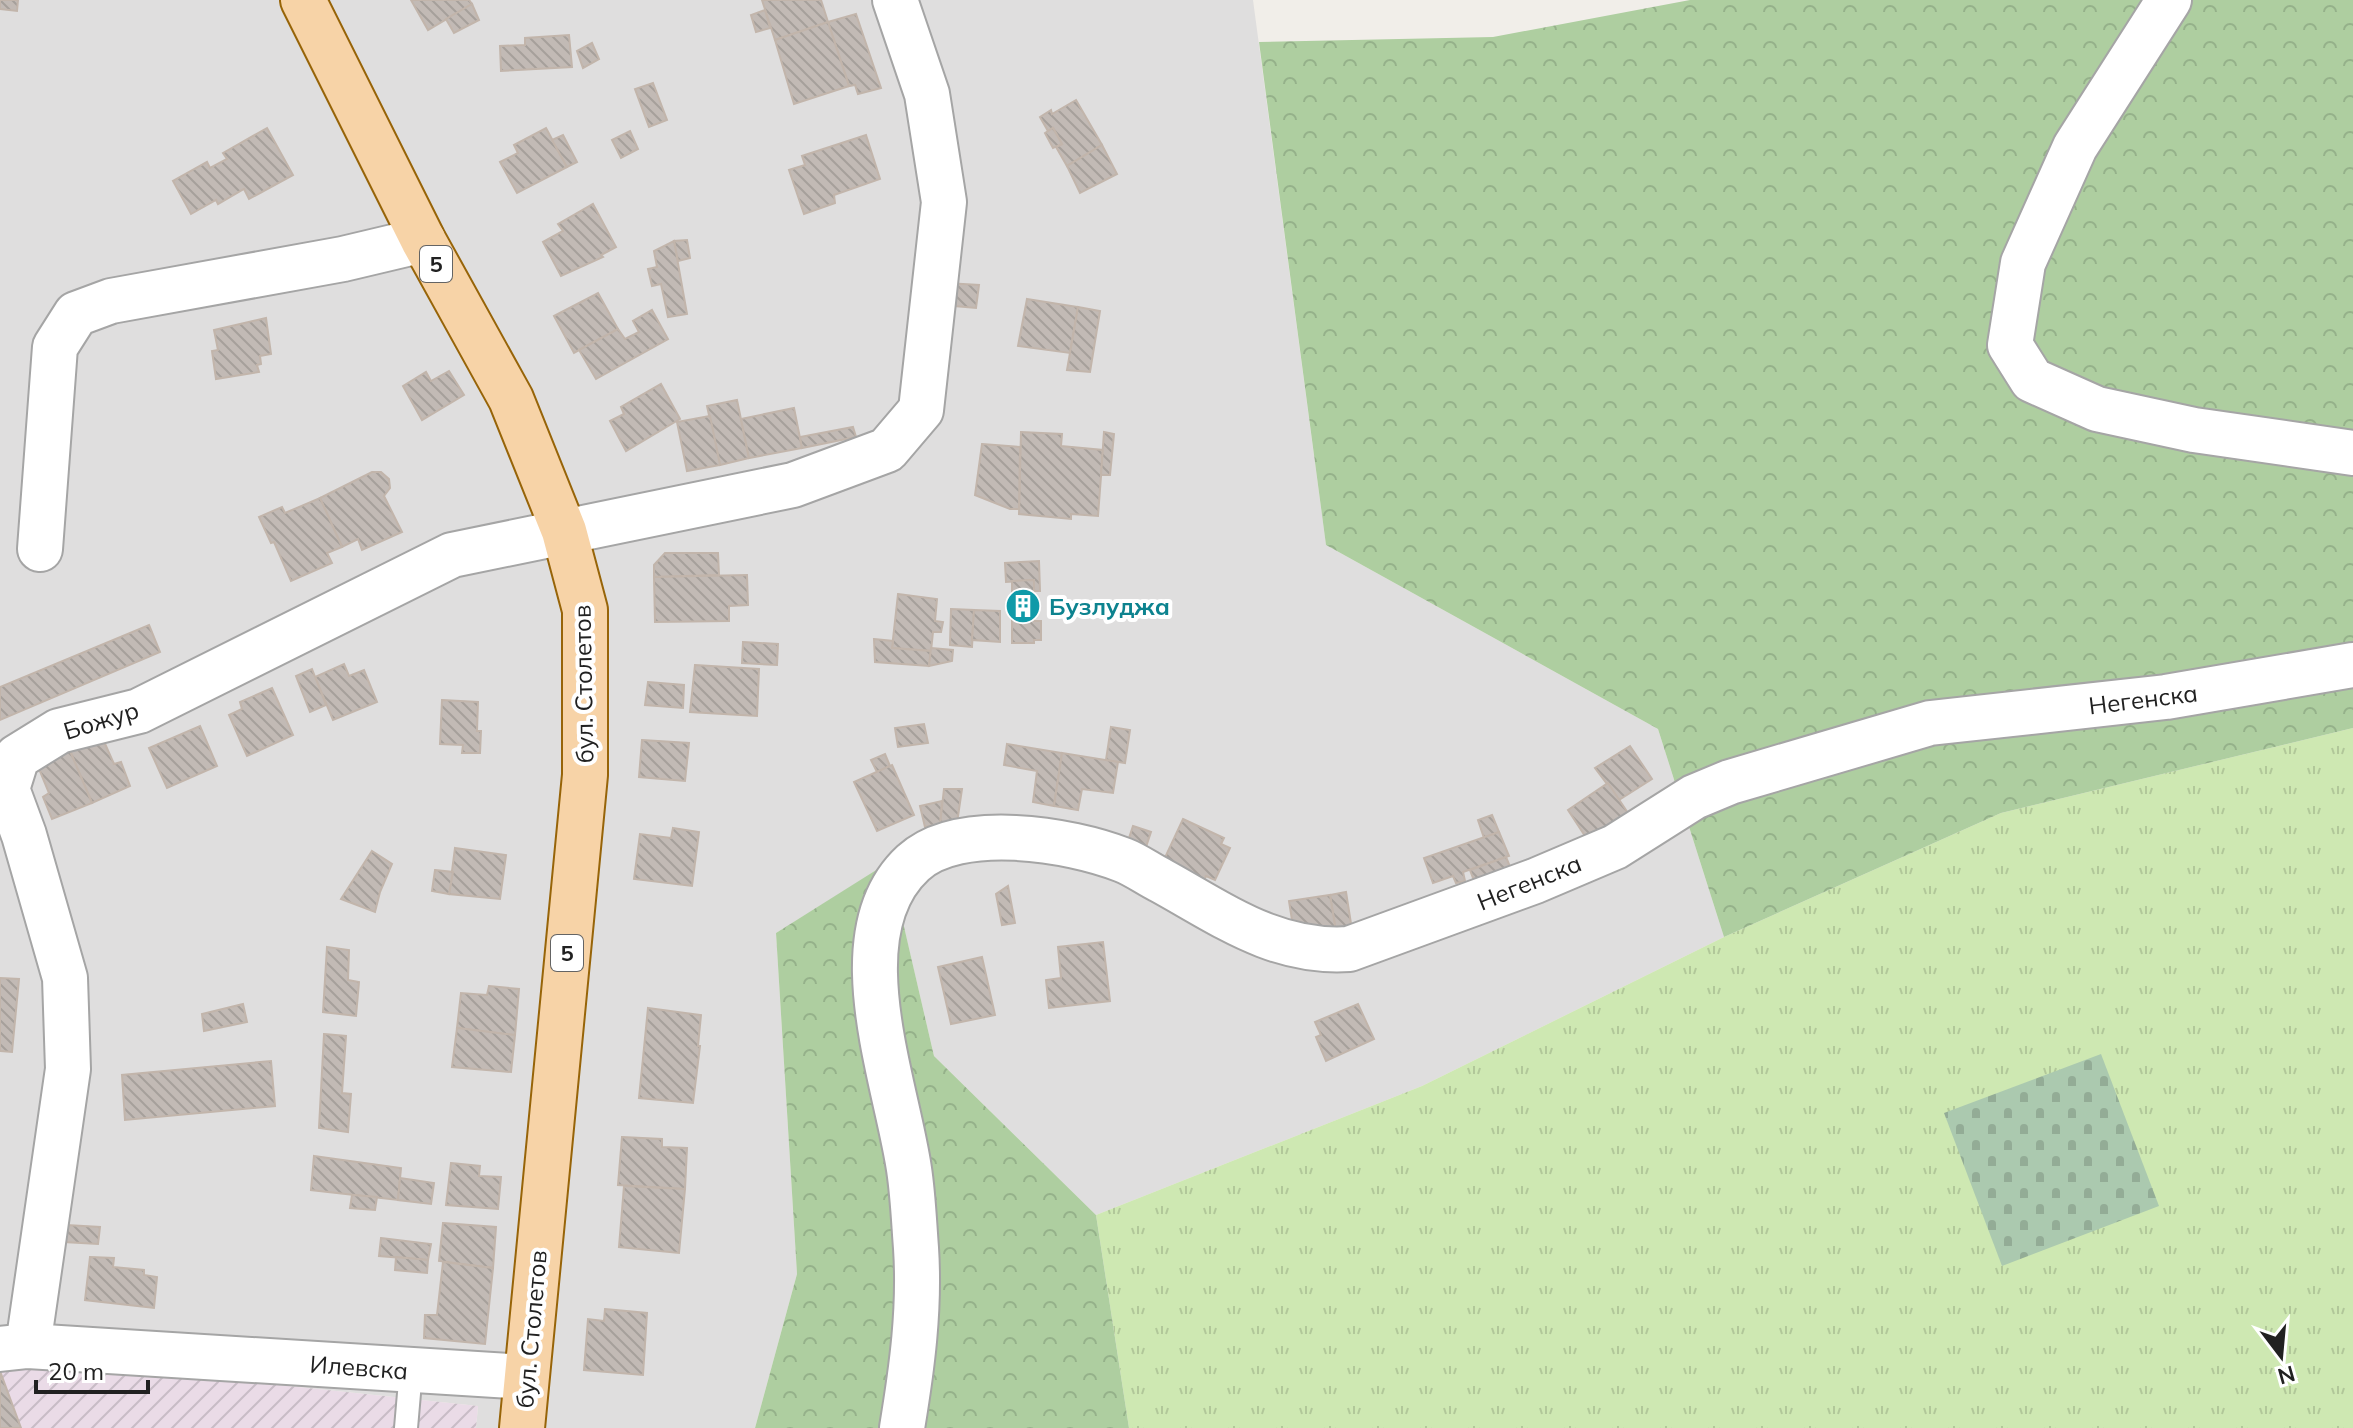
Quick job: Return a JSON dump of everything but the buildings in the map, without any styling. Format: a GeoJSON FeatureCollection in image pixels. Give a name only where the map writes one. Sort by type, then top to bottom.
{"type":"FeatureCollection","features":[{"type":"Feature","properties":{"kind":"main road","name":"бул. Столетов"},"geometry":{"type":"LineString","coordinates":[[303,0],[423,240],[511,399],[564,531],[585,610],[585,775],[522,1428]]}},
{"type":"Feature","properties":{"kind":"street"},"geometry":{"type":"LineString","coordinates":[[564,531],[793,485],[887,450],[921,410],[944,202],[927,94],[895,0]]}},
{"type":"Feature","properties":{"kind":"street"},"geometry":{"type":"LineString","coordinates":[[2169,0],[2075,147],[2023,263],[2010,345],[2032,380],[2097,409],[2194,430],[2353,453]]}},
{"type":"Feature","properties":{"kind":"street"},"geometry":{"type":"LineString","coordinates":[[40,549],[55,347],[76,314],[111,301],[343,259],[423,240]]}},
{"type":"Feature","properties":{"kind":"street","name":"Божур"},"geometry":{"type":"LineString","coordinates":[[14,1347],[68,1069],[65,978],[24,835],[7,789],[17,757],[59,731],[139,711],[452,555],[564,531]]}},
{"type":"Feature","properties":{"kind":"street","name":"Негенска"},"geometry":{"type":"LineString","coordinates":[[902,1428],[913,1366],[917,1313],[916,1252],[909,1171],[873,967],[875,935],[884,903],[897,878],[917,859],[945,845],[980,839],[1032,839],[1093,851],[1124,860],[1274,941],[1323,951],[1349,949],[1535,881],[1615,847],[1694,797],[1730,782],[1930,723],[2166,697],[2353,665]]}},
{"type":"Feature","properties":{"kind":"street","name":"Илевска"},"geometry":{"type":"LineString","coordinates":[[14,1347],[526,1377]]}},
{"type":"Feature","properties":{"kind":"lane"},"geometry":{"type":"LineString","coordinates":[[406,1428],[411,1370]]}},
{"type":"Feature","properties":{"kind":"shaded area"},"geometry":{"type":"Polygon","coordinates":[[[0,0],[1253,0],[1326,545],[1658,729],[1724,937],[1422,1086],[1096,1215],[934,1056],[889,863],[776,933],[797,1274],[755,1428],[476,1428],[478,1406],[158,1372],[0,1351],[0,0]]]}},
{"type":"Feature","properties":{"kind":"shaded area"},"geometry":{"type":"Polygon","coordinates":[[[0,1351],[158,1372],[478,1406],[476,1428],[0,1428],[0,1351]]]}},
{"type":"Feature","properties":{"kind":"green space"},"geometry":{"type":"Polygon","coordinates":[[[1690,0],[2353,0],[2353,728],[2001,813],[1724,937],[1658,729],[1326,545],[1259,42],[1493,37],[1690,0]]]}},
{"type":"Feature","properties":{"kind":"green space"},"geometry":{"type":"Polygon","coordinates":[[[2353,728],[2353,1428],[1129,1428],[1096,1215],[1422,1086],[1724,937],[2001,813],[2353,728]]]}},
{"type":"Feature","properties":{"kind":"green space"},"geometry":{"type":"Polygon","coordinates":[[[889,862],[934,1056],[1096,1215],[1129,1428],[755,1428],[797,1274],[776,933],[889,862]]]}},
{"type":"Feature","properties":{"kind":"green space"},"geometry":{"type":"Polygon","coordinates":[[[2101,1054],[2159,1206],[2002,1266],[1944,1113],[2101,1054]]]}},
{"type":"Feature","properties":{"kind":"place","name":"Бузлуджа"},"geometry":{"type":"Point","coordinates":[1023,606]}}]}
